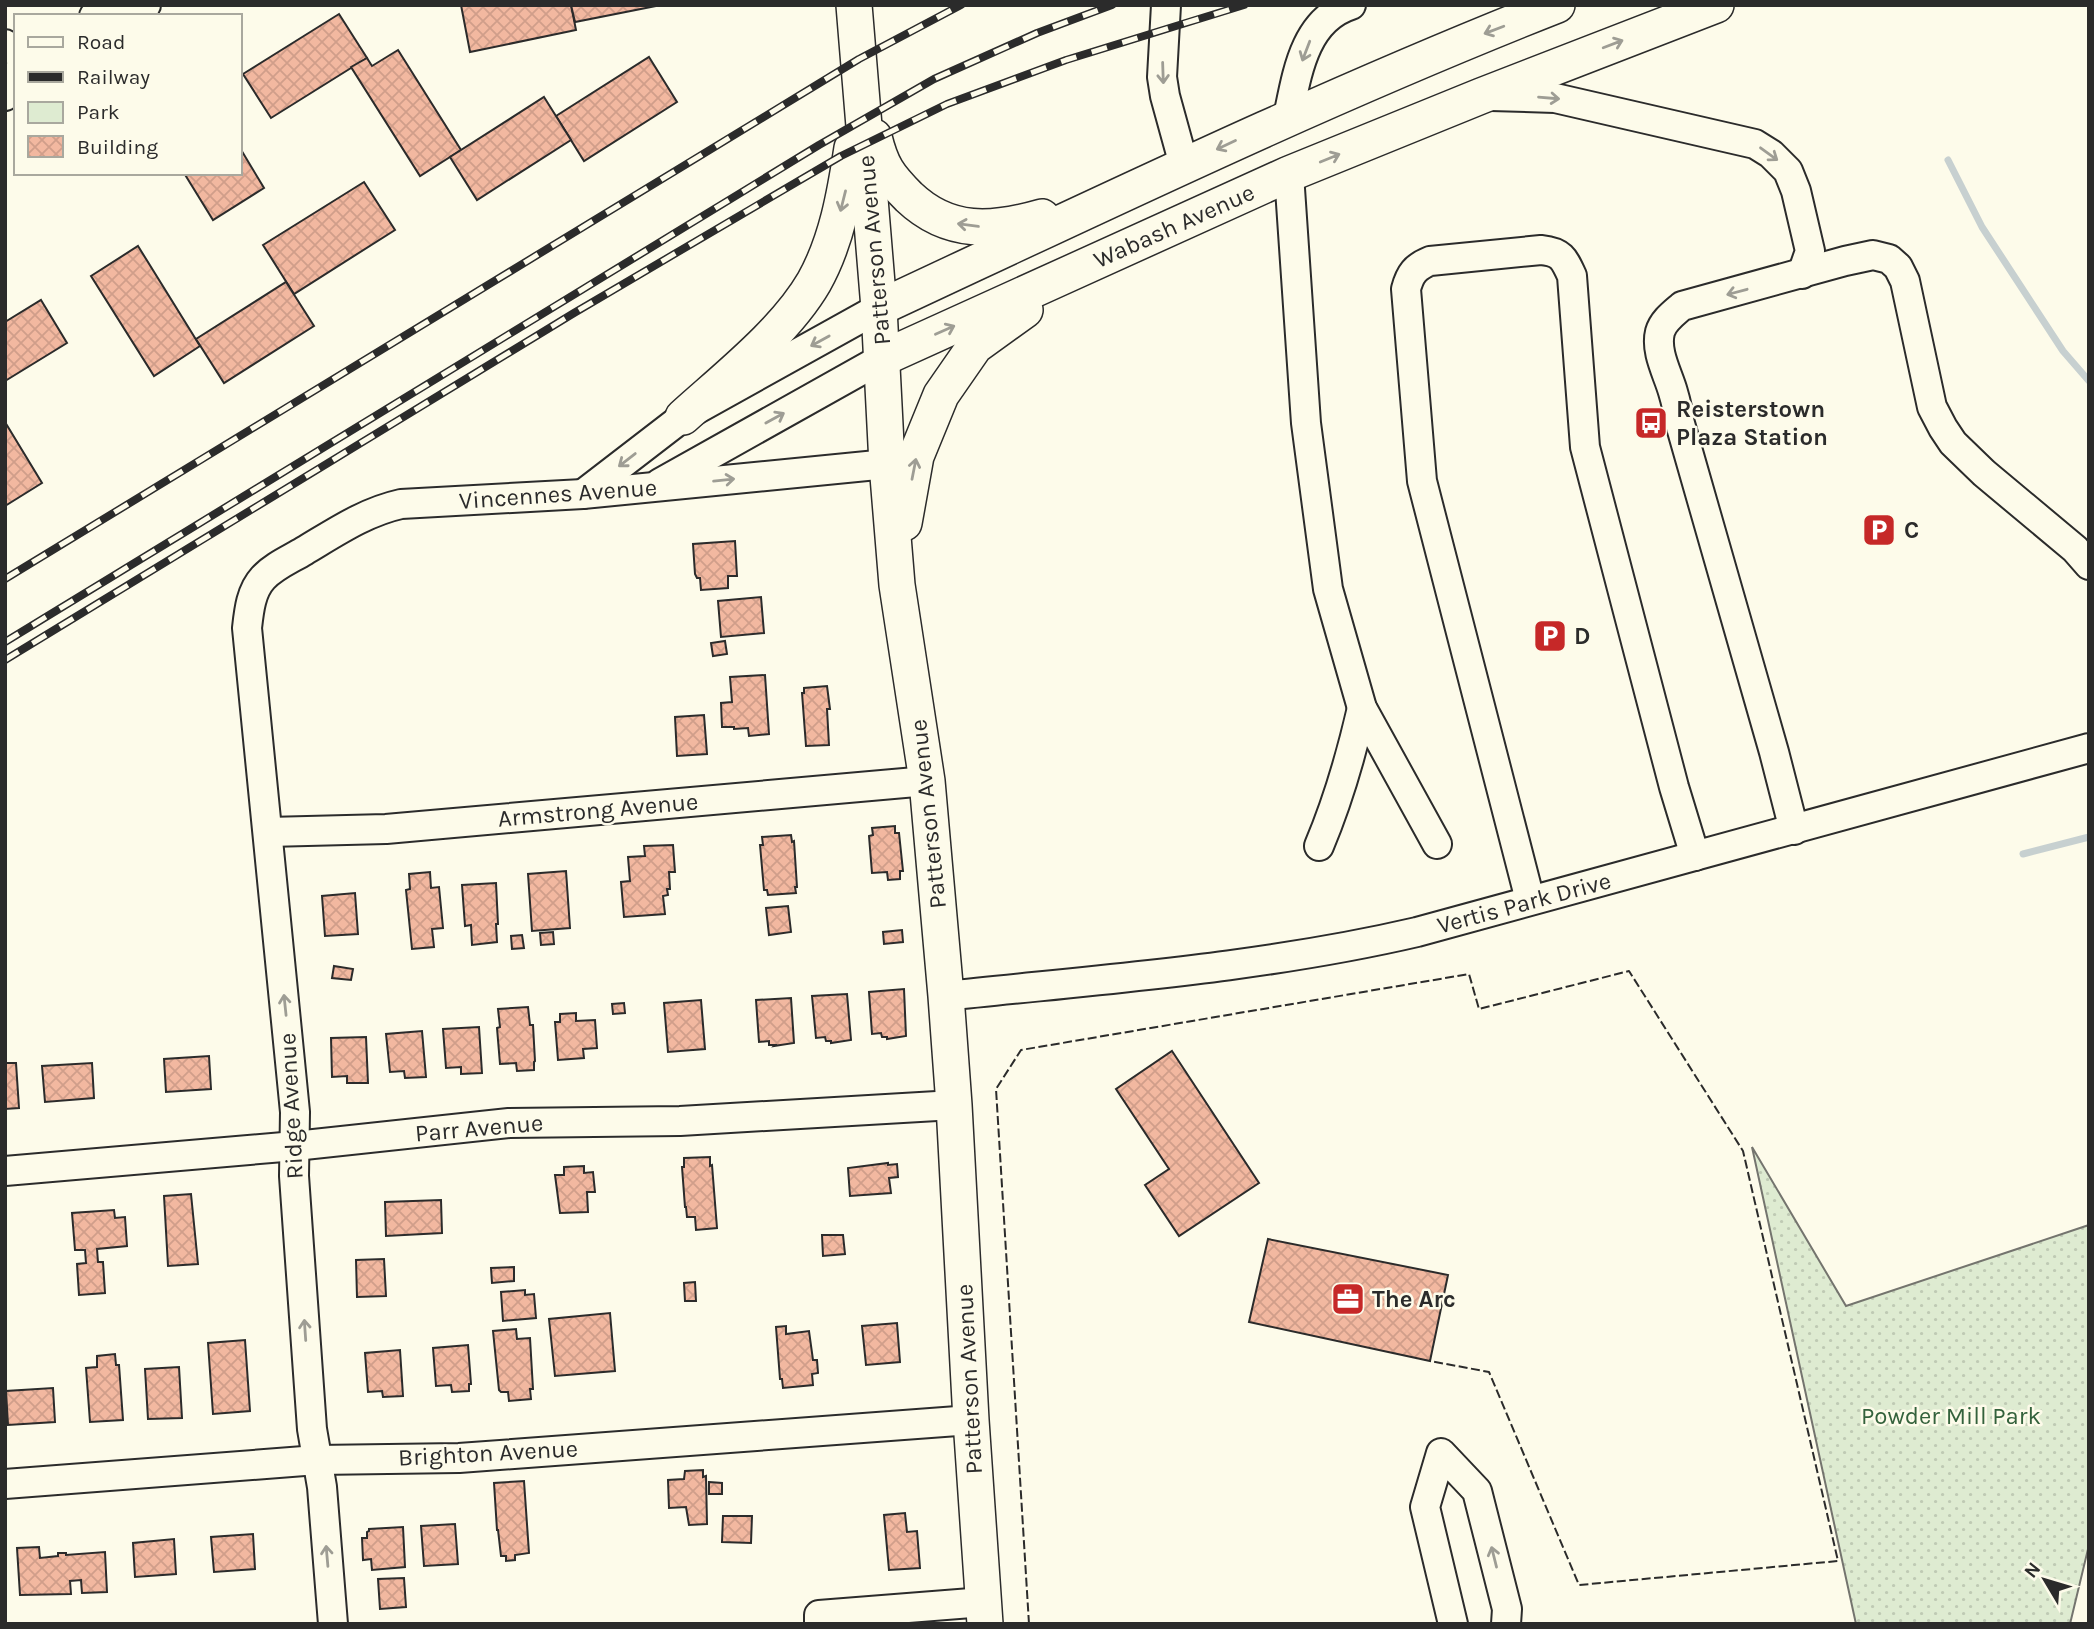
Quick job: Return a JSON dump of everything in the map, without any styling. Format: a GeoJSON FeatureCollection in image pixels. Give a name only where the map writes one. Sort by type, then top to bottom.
{"type":"FeatureCollection","features":[{"type":"Feature","properties":{"kind":"main road","name":"Patterson Avenue"},"geometry":{"type":"LineString","coordinates":[[854,5],[883,358],[887,464],[897,585],[927,781],[946,996],[985,1613]]}},
{"type":"Feature","properties":{"kind":"main road","name":"Wabash Avenue"},"geometry":{"type":"LineString","coordinates":[[879,308],[1289,117],[1460,43],[1557,5]]}},
{"type":"Feature","properties":{"kind":"main road","name":"Wabash Avenue"},"geometry":{"type":"LineString","coordinates":[[883,358],[1289,174],[1716,5]]}},
{"type":"Feature","properties":{"kind":"main road"},"geometry":{"type":"LineString","coordinates":[[860,86],[879,158],[891,179],[921,208],[941,219],[969,227],[1000,227],[1129,191]]}},
{"type":"Feature","properties":{"kind":"main road"},"geometry":{"type":"LineString","coordinates":[[683,416],[755,351],[794,311],[814,282],[832,240],[845,195],[860,86]]}},
{"type":"Feature","properties":{"kind":"main road"},"geometry":{"type":"LineString","coordinates":[[897,585],[905,514],[916,456],[941,395],[975,346],[1013,317],[1155,234]]}},
{"type":"Feature","properties":{"kind":"street"},"geometry":{"type":"LineString","coordinates":[[103,14],[146,5]]}},
{"type":"Feature","properties":{"kind":"street"},"geometry":{"type":"LineString","coordinates":[[1166,5],[1162,77],[1184,165]]}},
{"type":"Feature","properties":{"kind":"street"},"geometry":{"type":"LineString","coordinates":[[1289,117],[1296,77],[1315,30],[1325,19],[1351,5]]}},
{"type":"Feature","properties":{"kind":"street"},"geometry":{"type":"LineString","coordinates":[[5,96],[14,78]]}},
{"type":"Feature","properties":{"kind":"street"},"geometry":{"type":"LineString","coordinates":[[1481,96],[1555,97],[1755,144],[1771,154],[1788,171],[1796,191],[1810,251],[1802,274]]}},
{"type":"Feature","properties":{"kind":"street"},"geometry":{"type":"LineString","coordinates":[[1289,174],[1306,423],[1328,589],[1362,708],[1437,844]]}},
{"type":"Feature","properties":{"kind":"street"},"geometry":{"type":"LineString","coordinates":[[1530,900],[1422,481],[1406,289],[1409,275],[1430,261],[1541,250],[1554,252],[1565,260],[1572,276],[1585,447],[1674,787],[1695,856]]}},
{"type":"Feature","properties":{"kind":"street"},"geometry":{"type":"LineString","coordinates":[[1794,830],[1659,345],[1661,329],[1682,306],[1844,261],[1873,255],[1889,259],[1898,267],[1905,281],[1932,407],[1943,428],[1967,457],[2075,549],[2089,565]]}},
{"type":"Feature","properties":{"kind":"street","name":"Wabash Avenue"},"geometry":{"type":"LineString","coordinates":[[583,494],[683,416],[879,308]]}},
{"type":"Feature","properties":{"kind":"street","name":"Wabash Avenue"},"geometry":{"type":"LineString","coordinates":[[652,487],[883,358]]}},
{"type":"Feature","properties":{"kind":"street","name":"Vincennes Avenue"},"geometry":{"type":"LineString","coordinates":[[255,590],[263,578],[278,566],[363,516],[401,504],[583,494],[887,464]]}},
{"type":"Feature","properties":{"kind":"street","name":"Ridge Avenue"},"geometry":{"type":"LineString","coordinates":[[255,590],[249,607],[247,628],[296,1112],[294,1176],[311,1416],[322,1487],[333,1624]]}},
{"type":"Feature","properties":{"kind":"street"},"geometry":{"type":"LineString","coordinates":[[1319,846],[1347,769],[1362,708]]}},
{"type":"Feature","properties":{"kind":"street","name":"Vertis Park Drive"},"geometry":{"type":"LineString","coordinates":[[946,996],[1221,966],[1358,946],[2089,748]]}},
{"type":"Feature","properties":{"kind":"street","name":"Armstrong Avenue"},"geometry":{"type":"LineString","coordinates":[[268,832],[386,829],[927,781]]}},
{"type":"Feature","properties":{"kind":"street","name":"Parr Avenue"},"geometry":{"type":"LineString","coordinates":[[5,1171],[295,1146],[509,1123],[680,1121],[954,1104]]}},
{"type":"Feature","properties":{"kind":"street","name":"Brighton Avenue"},"geometry":{"type":"LineString","coordinates":[[5,1484],[317,1460],[459,1458],[971,1420]]}},
{"type":"Feature","properties":{"kind":"street"},"geometry":{"type":"LineString","coordinates":[[1452,1624],[1425,1507],[1441,1453],[1477,1491],[1507,1609],[1506,1624]]}},
{"type":"Feature","properties":{"kind":"street"},"geometry":{"type":"LineString","coordinates":[[819,1624],[819,1615],[985,1613]]}},
{"type":"Feature","properties":{"kind":"green space","name":"Powder Mill Park"},"geometry":{"type":"Polygon","coordinates":[[[1752,1147],[1846,1306],[2089,1225],[2089,1545],[2070,1624],[1856,1624],[1752,1147]]]}},
{"type":"Feature","properties":{"kind":"building"},"geometry":{"type":"Polygon","coordinates":[[[461,5],[571,5],[576,30],[470,52],[461,5]]]}},
{"type":"Feature","properties":{"kind":"building"},"geometry":{"type":"Polygon","coordinates":[[[571,5],[661,5],[575,22],[571,5]]]}},
{"type":"Feature","properties":{"kind":"building"},"geometry":{"type":"Polygon","coordinates":[[[339,14],[367,58],[271,118],[243,74],[339,14]]]}},
{"type":"Feature","properties":{"kind":"building"},"geometry":{"type":"Polygon","coordinates":[[[398,50],[461,150],[420,176],[351,67],[367,58],[372,66],[398,50]]]}},
{"type":"Feature","properties":{"kind":"building"},"geometry":{"type":"Polygon","coordinates":[[[649,57],[677,102],[584,161],[556,116],[649,57]]]}},
{"type":"Feature","properties":{"kind":"building"},"geometry":{"type":"Polygon","coordinates":[[[544,97],[571,140],[477,200],[450,157],[544,97]]]}},
{"type":"Feature","properties":{"kind":"building"},"geometry":{"type":"Polygon","coordinates":[[[242,151],[264,188],[213,220],[185,175],[242,175],[242,151]]]}},
{"type":"Feature","properties":{"kind":"building"},"geometry":{"type":"Polygon","coordinates":[[[364,182],[395,230],[294,294],[263,245],[364,182]]]}},
{"type":"Feature","properties":{"kind":"building"},"geometry":{"type":"Polygon","coordinates":[[[138,246],[200,346],[154,376],[91,276],[138,246]]]}},
{"type":"Feature","properties":{"kind":"building"},"geometry":{"type":"Polygon","coordinates":[[[286,282],[314,326],[224,383],[196,339],[286,282]]]}},
{"type":"Feature","properties":{"kind":"building"},"geometry":{"type":"Polygon","coordinates":[[[41,300],[67,343],[5,381],[5,322],[41,300]]]}},
{"type":"Feature","properties":{"kind":"building"},"geometry":{"type":"Polygon","coordinates":[[[5,422],[42,483],[5,506],[5,422]]]}},
{"type":"Feature","properties":{"kind":"building"},"geometry":{"type":"Polygon","coordinates":[[[735,541],[737,576],[728,576],[728,588],[701,590],[700,578],[695,574],[693,544],[735,541]]]}},
{"type":"Feature","properties":{"kind":"building"},"geometry":{"type":"Polygon","coordinates":[[[761,597],[764,633],[721,637],[718,601],[761,597]]]}},
{"type":"Feature","properties":{"kind":"building"},"geometry":{"type":"Polygon","coordinates":[[[725,641],[727,654],[713,656],[711,643],[725,641]]]}},
{"type":"Feature","properties":{"kind":"building"},"geometry":{"type":"Polygon","coordinates":[[[765,675],[769,734],[749,736],[748,728],[722,727],[721,703],[732,702],[730,677],[765,675]]]}},
{"type":"Feature","properties":{"kind":"building"},"geometry":{"type":"Polygon","coordinates":[[[827,686],[830,709],[827,709],[829,745],[806,746],[802,693],[804,688],[827,686]]]}},
{"type":"Feature","properties":{"kind":"building"},"geometry":{"type":"Polygon","coordinates":[[[704,715],[707,754],[677,756],[675,717],[704,715]]]}},
{"type":"Feature","properties":{"kind":"building"},"geometry":{"type":"Polygon","coordinates":[[[895,826],[895,833],[899,833],[903,871],[900,871],[900,879],[888,880],[887,872],[872,873],[869,836],[873,835],[872,828],[895,826]]]}},
{"type":"Feature","properties":{"kind":"building"},"geometry":{"type":"Polygon","coordinates":[[[791,835],[792,842],[794,841],[796,893],[768,895],[767,890],[764,890],[760,845],[763,845],[762,837],[791,835]]]}},
{"type":"Feature","properties":{"kind":"building"},"geometry":{"type":"Polygon","coordinates":[[[673,845],[675,872],[669,872],[670,889],[667,889],[668,895],[663,896],[665,914],[624,917],[621,882],[630,881],[628,857],[645,856],[644,846],[673,845]]]}},
{"type":"Feature","properties":{"kind":"building"},"geometry":{"type":"Polygon","coordinates":[[[566,871],[570,928],[532,931],[528,874],[566,871]]]}},
{"type":"Feature","properties":{"kind":"building"},"geometry":{"type":"Polygon","coordinates":[[[430,872],[431,888],[439,887],[443,928],[432,929],[434,947],[412,949],[406,890],[410,889],[409,874],[430,872]]]}},
{"type":"Feature","properties":{"kind":"building"},"geometry":{"type":"Polygon","coordinates":[[[496,883],[497,942],[472,945],[471,925],[465,926],[462,885],[496,883]]]}},
{"type":"Feature","properties":{"kind":"building"},"geometry":{"type":"Polygon","coordinates":[[[355,893],[358,934],[325,936],[322,896],[355,893]]]}},
{"type":"Feature","properties":{"kind":"building"},"geometry":{"type":"Polygon","coordinates":[[[788,906],[791,932],[769,935],[766,908],[788,906]]]}},
{"type":"Feature","properties":{"kind":"building"},"geometry":{"type":"Polygon","coordinates":[[[902,930],[903,942],[884,944],[883,932],[902,930]]]}},
{"type":"Feature","properties":{"kind":"building"},"geometry":{"type":"Polygon","coordinates":[[[553,932],[554,944],[541,945],[540,933],[553,932]]]}},
{"type":"Feature","properties":{"kind":"building"},"geometry":{"type":"Polygon","coordinates":[[[522,935],[524,948],[512,949],[511,936],[522,935]]]}},
{"type":"Feature","properties":{"kind":"building"},"geometry":{"type":"Polygon","coordinates":[[[334,966],[353,969],[351,980],[332,978],[334,966]]]}},
{"type":"Feature","properties":{"kind":"building"},"geometry":{"type":"Polygon","coordinates":[[[904,989],[906,1036],[887,1039],[882,1037],[881,1033],[872,1034],[869,992],[904,989]]]}},
{"type":"Feature","properties":{"kind":"building"},"geometry":{"type":"Polygon","coordinates":[[[847,994],[851,1040],[831,1043],[826,1041],[825,1037],[816,1038],[812,996],[847,994]]]}},
{"type":"Feature","properties":{"kind":"building"},"geometry":{"type":"Polygon","coordinates":[[[791,998],[794,1043],[774,1046],[769,1045],[769,1041],[759,1042],[756,1000],[791,998]]]}},
{"type":"Feature","properties":{"kind":"building"},"geometry":{"type":"Polygon","coordinates":[[[701,1000],[705,1049],[668,1052],[664,1003],[701,1000]]]}},
{"type":"Feature","properties":{"kind":"building"},"geometry":{"type":"Polygon","coordinates":[[[624,1003],[625,1013],[613,1014],[612,1004],[624,1003]]]}},
{"type":"Feature","properties":{"kind":"building"},"geometry":{"type":"Polygon","coordinates":[[[528,1007],[530,1025],[533,1025],[534,1070],[517,1071],[516,1063],[500,1064],[498,1009],[528,1007]]]}},
{"type":"Feature","properties":{"kind":"building"},"geometry":{"type":"Polygon","coordinates":[[[576,1013],[576,1021],[595,1020],[597,1048],[583,1049],[584,1058],[558,1060],[555,1022],[560,1022],[560,1014],[576,1013]]]}},
{"type":"Feature","properties":{"kind":"building"},"geometry":{"type":"Polygon","coordinates":[[[479,1027],[482,1073],[461,1074],[461,1067],[446,1068],[443,1029],[479,1027]]]}},
{"type":"Feature","properties":{"kind":"building"},"geometry":{"type":"Polygon","coordinates":[[[422,1031],[426,1077],[405,1078],[404,1071],[390,1072],[386,1034],[422,1031]]]}},
{"type":"Feature","properties":{"kind":"building"},"geometry":{"type":"Polygon","coordinates":[[[366,1037],[368,1083],[347,1083],[347,1076],[332,1077],[331,1038],[366,1037]]]}},
{"type":"Feature","properties":{"kind":"building"},"geometry":{"type":"Polygon","coordinates":[[[1172,1051],[1259,1183],[1179,1236],[1145,1185],[1169,1169],[1116,1089],[1172,1051]]]}},
{"type":"Feature","properties":{"kind":"building"},"geometry":{"type":"Polygon","coordinates":[[[209,1056],[211,1089],[166,1092],[164,1059],[209,1056]]]}},
{"type":"Feature","properties":{"kind":"building"},"geometry":{"type":"Polygon","coordinates":[[[5,1063],[16,1063],[19,1108],[5,1109],[5,1063]]]}},
{"type":"Feature","properties":{"kind":"building"},"geometry":{"type":"Polygon","coordinates":[[[92,1063],[94,1098],[45,1102],[42,1066],[92,1063]]]}},
{"type":"Feature","properties":{"kind":"building"},"geometry":{"type":"Polygon","coordinates":[[[710,1157],[717,1228],[696,1230],[695,1217],[687,1217],[682,1167],[684,1158],[710,1157]]]}},
{"type":"Feature","properties":{"kind":"building"},"geometry":{"type":"Polygon","coordinates":[[[897,1164],[898,1177],[889,1178],[891,1193],[850,1196],[848,1168],[897,1164]]]}},
{"type":"Feature","properties":{"kind":"building"},"geometry":{"type":"Polygon","coordinates":[[[584,1166],[584,1173],[593,1172],[595,1192],[587,1192],[588,1212],[560,1213],[555,1175],[564,1175],[564,1167],[584,1166]]]}},
{"type":"Feature","properties":{"kind":"building"},"geometry":{"type":"Polygon","coordinates":[[[191,1194],[198,1264],[168,1266],[164,1196],[191,1194]]]}},
{"type":"Feature","properties":{"kind":"building"},"geometry":{"type":"Polygon","coordinates":[[[441,1200],[442,1233],[386,1236],[385,1202],[441,1200]]]}},
{"type":"Feature","properties":{"kind":"building"},"geometry":{"type":"Polygon","coordinates":[[[114,1210],[115,1218],[125,1217],[127,1246],[97,1249],[98,1262],[103,1262],[105,1293],[79,1295],[77,1264],[86,1263],[85,1250],[75,1250],[72,1213],[114,1210]]]}},
{"type":"Feature","properties":{"kind":"building"},"geometry":{"type":"Polygon","coordinates":[[[822,1235],[843,1235],[845,1254],[823,1256],[822,1235]]]}},
{"type":"Feature","properties":{"kind":"building","name":"The Arc"},"geometry":{"type":"Polygon","coordinates":[[[1268,1239],[1448,1275],[1430,1361],[1249,1322],[1268,1239]]]}},
{"type":"Feature","properties":{"kind":"building"},"geometry":{"type":"Polygon","coordinates":[[[384,1259],[386,1296],[357,1297],[356,1260],[384,1259]]]}},
{"type":"Feature","properties":{"kind":"building"},"geometry":{"type":"Polygon","coordinates":[[[514,1267],[514,1281],[492,1283],[491,1268],[514,1267]]]}},
{"type":"Feature","properties":{"kind":"building"},"geometry":{"type":"Polygon","coordinates":[[[695,1282],[696,1301],[685,1301],[684,1283],[695,1282]]]}},
{"type":"Feature","properties":{"kind":"building"},"geometry":{"type":"Polygon","coordinates":[[[525,1290],[525,1295],[534,1294],[536,1318],[503,1321],[501,1292],[525,1290]]]}},
{"type":"Feature","properties":{"kind":"building"},"geometry":{"type":"Polygon","coordinates":[[[610,1313],[615,1371],[555,1376],[549,1319],[610,1313]]]}},
{"type":"Feature","properties":{"kind":"building"},"geometry":{"type":"Polygon","coordinates":[[[897,1323],[900,1362],[866,1365],[862,1326],[897,1323]]]}},
{"type":"Feature","properties":{"kind":"building"},"geometry":{"type":"Polygon","coordinates":[[[786,1326],[786,1334],[809,1331],[813,1360],[817,1360],[818,1373],[812,1374],[813,1385],[783,1388],[776,1327],[786,1326]]]}},
{"type":"Feature","properties":{"kind":"building"},"geometry":{"type":"Polygon","coordinates":[[[516,1329],[517,1339],[530,1338],[533,1389],[530,1389],[531,1399],[509,1401],[508,1392],[499,1390],[493,1331],[516,1329]]]}},
{"type":"Feature","properties":{"kind":"building"},"geometry":{"type":"Polygon","coordinates":[[[245,1340],[250,1411],[213,1414],[208,1343],[245,1340]]]}},
{"type":"Feature","properties":{"kind":"building"},"geometry":{"type":"Polygon","coordinates":[[[468,1345],[471,1384],[469,1391],[452,1392],[451,1385],[436,1386],[433,1348],[468,1345]]]}},
{"type":"Feature","properties":{"kind":"building"},"geometry":{"type":"Polygon","coordinates":[[[400,1350],[403,1396],[383,1397],[382,1391],[368,1392],[365,1353],[400,1350]]]}},
{"type":"Feature","properties":{"kind":"building"},"geometry":{"type":"Polygon","coordinates":[[[115,1354],[116,1365],[119,1365],[123,1420],[90,1422],[86,1368],[97,1367],[97,1356],[115,1354]]]}},
{"type":"Feature","properties":{"kind":"building"},"geometry":{"type":"Polygon","coordinates":[[[179,1367],[182,1418],[148,1419],[145,1369],[179,1367]]]}},
{"type":"Feature","properties":{"kind":"building"},"geometry":{"type":"Polygon","coordinates":[[[53,1388],[55,1422],[8,1425],[6,1391],[53,1388]]]}},
{"type":"Feature","properties":{"kind":"building"},"geometry":{"type":"Polygon","coordinates":[[[703,1470],[703,1477],[706,1476],[707,1524],[689,1525],[686,1507],[669,1508],[668,1480],[684,1479],[685,1471],[703,1470]]]}},
{"type":"Feature","properties":{"kind":"building"},"geometry":{"type":"Polygon","coordinates":[[[524,1481],[529,1553],[515,1555],[515,1560],[506,1561],[506,1556],[501,1556],[497,1530],[494,1483],[524,1481]]]}},
{"type":"Feature","properties":{"kind":"building"},"geometry":{"type":"Polygon","coordinates":[[[709,1482],[722,1483],[722,1494],[709,1494],[709,1482]]]}},
{"type":"Feature","properties":{"kind":"building"},"geometry":{"type":"Polygon","coordinates":[[[905,1513],[907,1532],[917,1531],[920,1568],[889,1570],[884,1515],[905,1513]]]}},
{"type":"Feature","properties":{"kind":"building"},"geometry":{"type":"Polygon","coordinates":[[[723,1516],[752,1516],[751,1543],[722,1542],[723,1516]]]}},
{"type":"Feature","properties":{"kind":"building"},"geometry":{"type":"Polygon","coordinates":[[[455,1524],[458,1564],[424,1566],[421,1526],[455,1524]]]}},
{"type":"Feature","properties":{"kind":"building"},"geometry":{"type":"Polygon","coordinates":[[[403,1527],[405,1567],[372,1570],[371,1559],[363,1560],[362,1538],[367,1538],[369,1529],[403,1527]]]}},
{"type":"Feature","properties":{"kind":"building"},"geometry":{"type":"Polygon","coordinates":[[[253,1534],[255,1569],[214,1572],[211,1537],[253,1534]]]}},
{"type":"Feature","properties":{"kind":"building"},"geometry":{"type":"Polygon","coordinates":[[[174,1539],[176,1574],[135,1577],[133,1543],[174,1539]]]}},
{"type":"Feature","properties":{"kind":"building"},"geometry":{"type":"Polygon","coordinates":[[[39,1547],[40,1558],[58,1556],[58,1553],[66,1555],[105,1552],[107,1592],[82,1593],[81,1580],[70,1581],[71,1594],[20,1595],[17,1548],[39,1547]]]}},
{"type":"Feature","properties":{"kind":"building"},"geometry":{"type":"Polygon","coordinates":[[[404,1578],[406,1607],[380,1609],[378,1579],[404,1578]]]}},
{"type":"Feature","properties":{"kind":"waterway"},"geometry":{"type":"LineString","coordinates":[[1948,160],[1982,227],[2063,351],[2089,381]]}},
{"type":"Feature","properties":{"kind":"waterway"},"geometry":{"type":"LineString","coordinates":[[2023,854],[2089,837]]}},
{"type":"Feature","properties":{"kind":"railway"},"geometry":{"type":"LineString","coordinates":[[5,579],[859,59],[961,5]]}},
{"type":"Feature","properties":{"kind":"railway"},"geometry":{"type":"LineString","coordinates":[[5,642],[819,145],[934,79],[1037,33],[1112,5]]}},
{"type":"Feature","properties":{"kind":"railway"},"geometry":{"type":"LineString","coordinates":[[5,660],[574,313],[841,156],[947,104],[1066,60],[1244,5]]}},
{"type":"Feature","properties":{"kind":"fence"},"geometry":{"type":"LineString","coordinates":[[1029,1624],[996,1089],[1021,1050],[1469,974],[1479,1009],[1629,971],[1743,1151],[1838,1561],[1579,1585],[1489,1372],[1430,1361]]}},
{"type":"Feature","properties":{"kind":"place","name":"Reisterstown Plaza Station"},"geometry":{"type":"Point","coordinates":[1651,423]}},
{"type":"Feature","properties":{"kind":"place","name":"C"},"geometry":{"type":"Point","coordinates":[1879,530]}},
{"type":"Feature","properties":{"kind":"place","name":"D"},"geometry":{"type":"Point","coordinates":[1550,636]}},
{"type":"Feature","properties":{"kind":"place","name":"The Arc"},"geometry":{"type":"Point","coordinates":[1348,1299]}}]}
